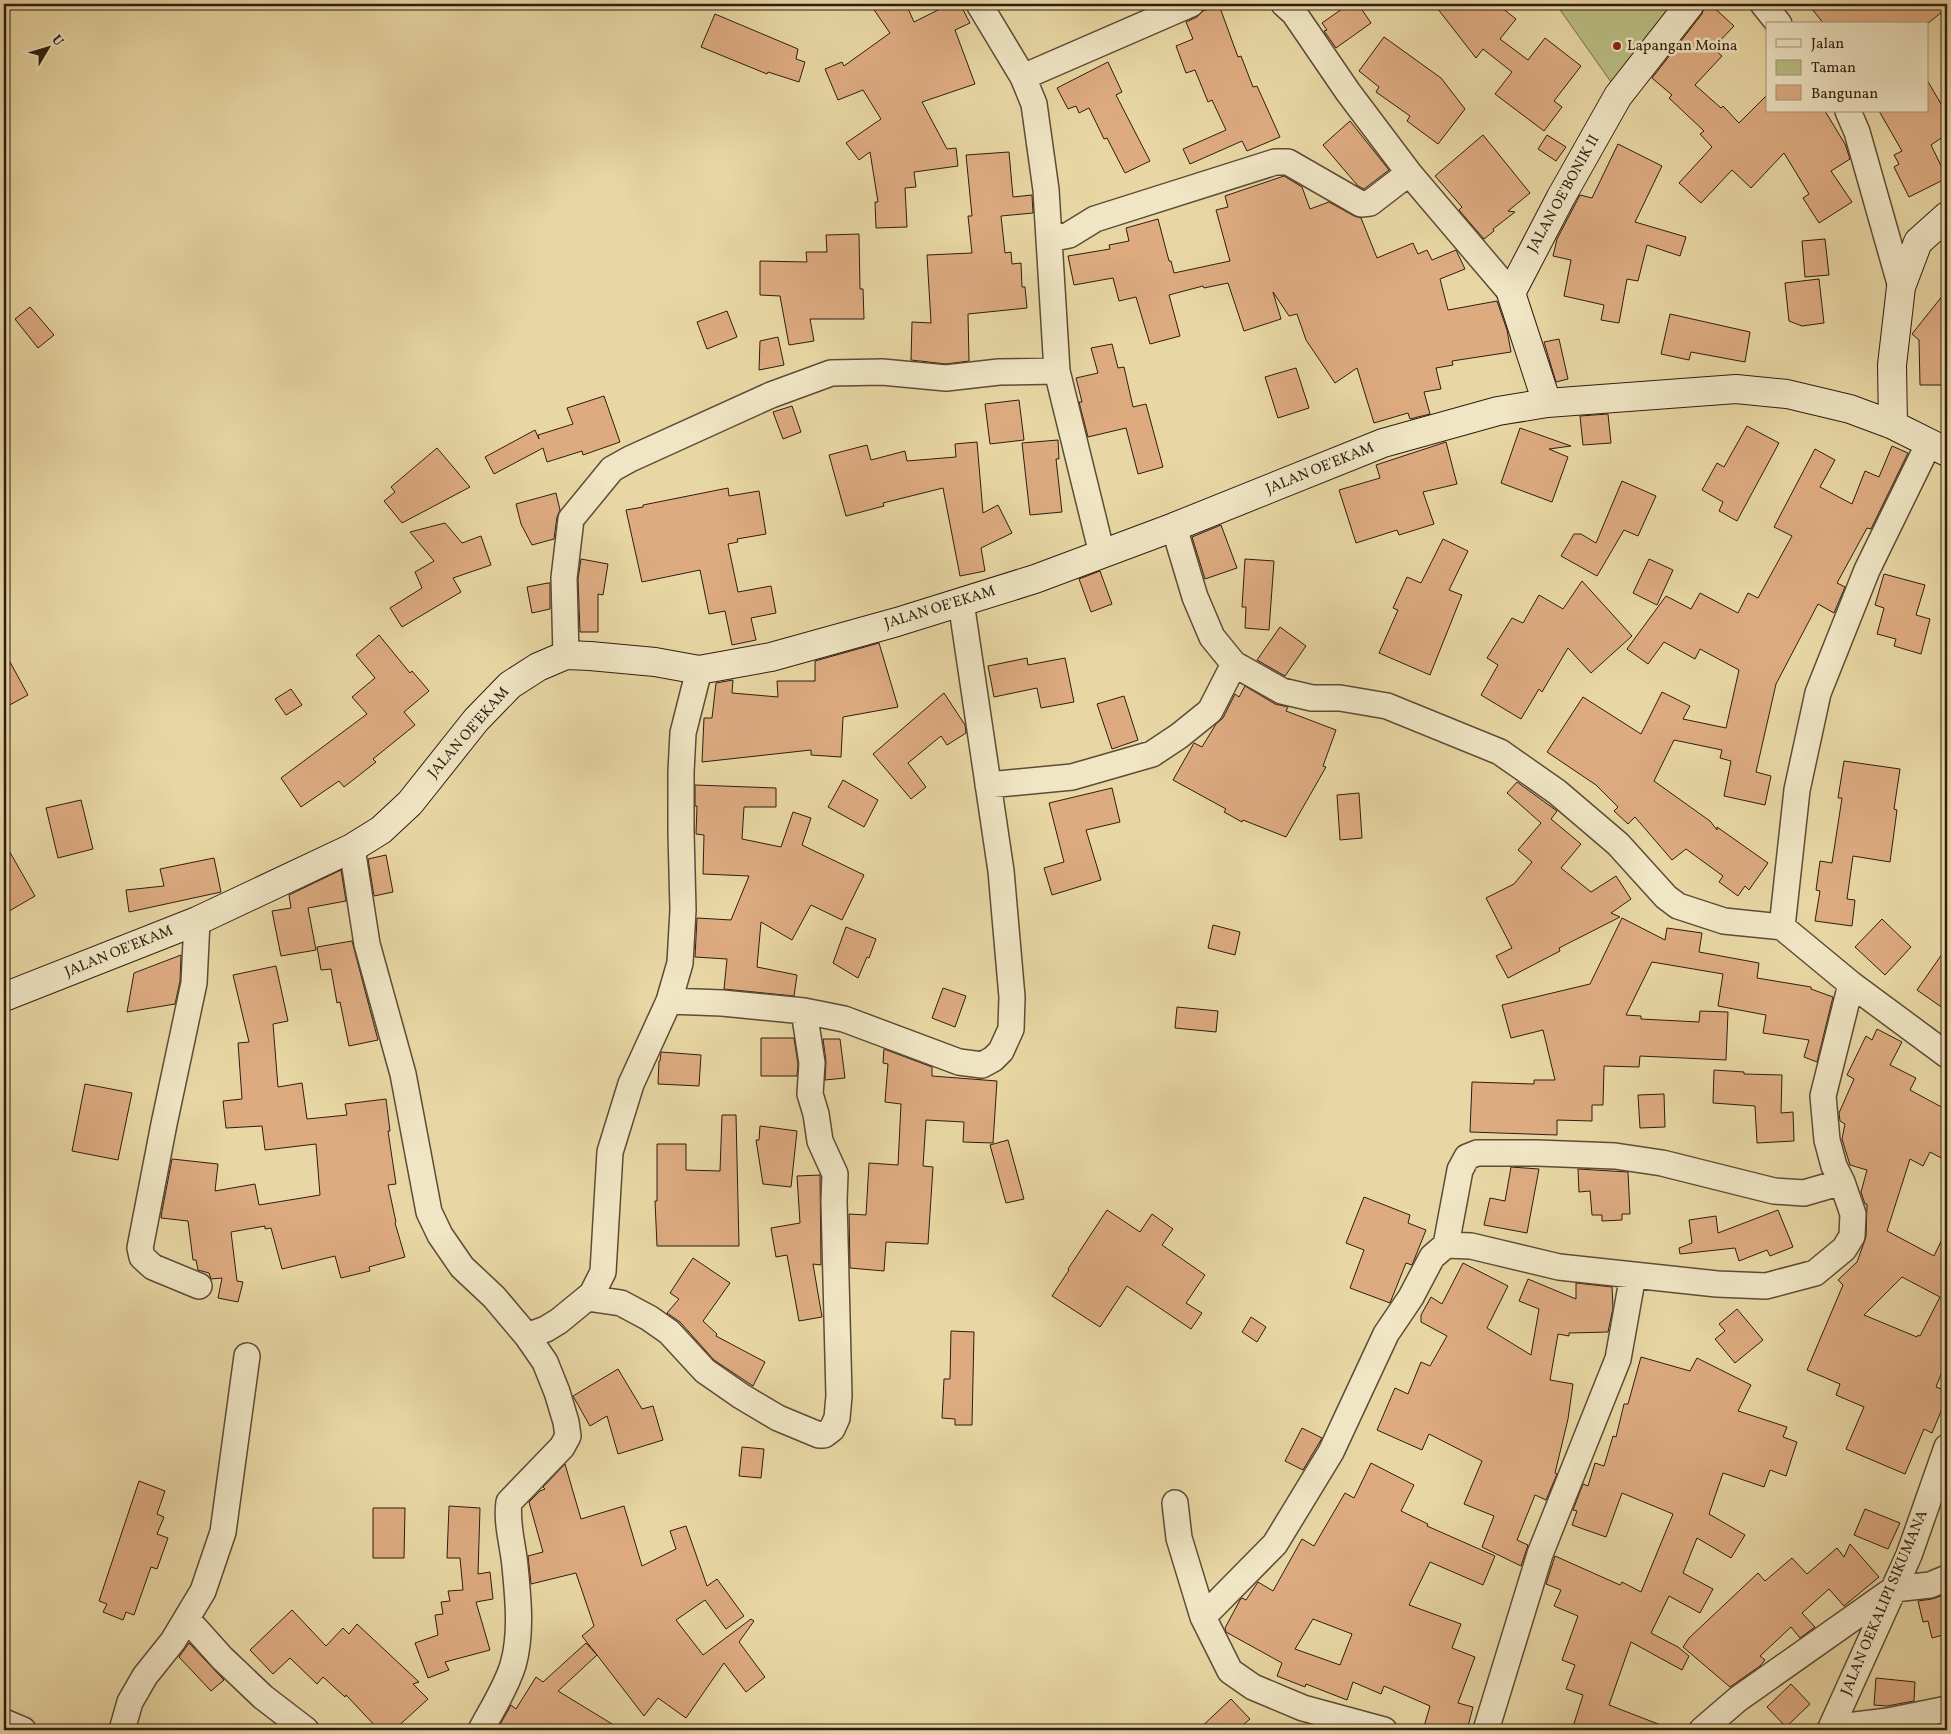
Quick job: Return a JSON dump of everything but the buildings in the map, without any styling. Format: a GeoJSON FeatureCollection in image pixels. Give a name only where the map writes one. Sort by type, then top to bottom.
{"type":"FeatureCollection","features":[{"type":"Feature","properties":{"kind":"street"},"geometry":{"type":"LineString","coordinates":[[979,4],[1023,77],[1034,104],[1046,190],[1057,371],[1102,554]]}},
{"type":"Feature","properties":{"kind":"street"},"geometry":{"type":"LineString","coordinates":[[1023,77],[1190,4]]}},
{"type":"Feature","properties":{"kind":"street"},"geometry":{"type":"LineString","coordinates":[[1284,4],[1294,13],[1348,92],[1409,174],[1511,293],[1547,404]]}},
{"type":"Feature","properties":{"kind":"street","name":"JALAN OE'BONIK II"},"geometry":{"type":"LineString","coordinates":[[1511,293],[1561,197],[1618,96],[1690,4]]}},
{"type":"Feature","properties":{"kind":"street"},"geometry":{"type":"LineString","coordinates":[[1763,4],[1777,22]]}},
{"type":"Feature","properties":{"kind":"street"},"geometry":{"type":"LineString","coordinates":[[1848,112],[1856,132],[1901,287]]}},
{"type":"Feature","properties":{"kind":"street"},"geometry":{"type":"LineString","coordinates":[[1049,239],[1069,235],[1095,219],[1274,162],[1288,162],[1361,204],[1370,203],[1409,174]]}},
{"type":"Feature","properties":{"kind":"street"},"geometry":{"type":"LineString","coordinates":[[1893,425],[1892,365],[1901,287],[1918,242],[1947,216]]}},
{"type":"Feature","properties":{"kind":"street"},"geometry":{"type":"LineString","coordinates":[[566,655],[564,578],[571,519],[612,469],[770,394],[831,373],[882,372],[946,378],[999,372],[1057,371]]}},
{"type":"Feature","properties":{"kind":"street","name":"JALAN OE'EKAM"},"geometry":{"type":"LineString","coordinates":[[4,997],[197,921],[352,848],[381,830],[410,803],[476,720],[510,685],[538,668],[566,655],[655,662],[699,670],[771,657],[898,622],[1035,579],[1174,527],[1383,443],[1498,411],[1547,404],[1736,389],[1787,394],[1850,409],[1893,425],[1938,448]]}},
{"type":"Feature","properties":{"kind":"street"},"geometry":{"type":"LineString","coordinates":[[1782,927],[1797,790],[1818,693],[1866,570],[1938,448]]}},
{"type":"Feature","properties":{"kind":"street"},"geometry":{"type":"LineString","coordinates":[[1174,527],[1195,597],[1212,637],[1234,664],[1282,691],[1312,698],[1340,698],[1387,706],[1500,752],[1557,792],[1612,838],[1666,896],[1678,906],[1724,921],[1782,927],[1851,984],[1947,1055]]}},
{"type":"Feature","properties":{"kind":"street"},"geometry":{"type":"LineString","coordinates":[[669,1001],[722,1003],[804,1012],[844,1019],[959,1062],[982,1065],[993,1059],[1001,1050],[1011,1029],[1012,997],[1001,871],[961,602]]}},
{"type":"Feature","properties":{"kind":"street"},"geometry":{"type":"LineString","coordinates":[[988,785],[1072,778],[1152,754],[1210,712],[1234,664]]}},
{"type":"Feature","properties":{"kind":"street"},"geometry":{"type":"LineString","coordinates":[[527,1336],[546,1329],[587,1298],[595,1288],[603,1272],[610,1152],[631,1084],[669,1001],[680,963],[684,910],[681,824],[683,733],[699,670]]}},
{"type":"Feature","properties":{"kind":"street"},"geometry":{"type":"LineString","coordinates":[[352,848],[366,944],[403,1074],[429,1212],[440,1235],[462,1267],[494,1297],[527,1336],[544,1362],[557,1392],[566,1422],[568,1436],[562,1447],[509,1502],[508,1524],[515,1567],[518,1628],[513,1663],[506,1684],[481,1730]]}},
{"type":"Feature","properties":{"kind":"street"},"geometry":{"type":"LineString","coordinates":[[197,921],[194,983],[140,1248],[142,1257],[153,1267],[199,1286]]}},
{"type":"Feature","properties":{"kind":"street"},"geometry":{"type":"LineString","coordinates":[[1446,1245],[1471,1246],[1559,1267],[1716,1284],[1766,1286],[1815,1273],[1844,1249],[1852,1236],[1853,1214],[1842,1182],[1834,1166],[1827,1140],[1823,1096],[1851,984]]}},
{"type":"Feature","properties":{"kind":"street"},"geometry":{"type":"LineString","coordinates":[[587,1298],[621,1303],[649,1318],[669,1332],[705,1372],[741,1396],[778,1418],[819,1435],[829,1433],[836,1418],[839,1372],[834,1201],[835,1174],[820,1142],[816,1114],[810,1094],[812,1063],[804,1012]]}},
{"type":"Feature","properties":{"kind":"street"},"geometry":{"type":"LineString","coordinates":[[1203,1617],[1275,1544],[1330,1452],[1386,1334],[1411,1297],[1432,1257],[1446,1245],[1460,1170],[1467,1157],[1478,1153],[1519,1152],[1615,1156],[1662,1163],[1774,1191],[1804,1194],[1842,1182]]}},
{"type":"Feature","properties":{"kind":"street"},"geometry":{"type":"LineString","coordinates":[[1486,1730],[1540,1554],[1618,1359],[1633,1275]]}},
{"type":"Feature","properties":{"kind":"street"},"geometry":{"type":"LineString","coordinates":[[122,1730],[130,1702],[145,1676],[173,1641],[202,1591],[222,1532],[247,1356]]}},
{"type":"Feature","properties":{"kind":"street","name":"JALAN OEKALIPI SIKUMANA"},"geometry":{"type":"LineString","coordinates":[[1830,1729],[1909,1555],[1947,1447]]}},
{"type":"Feature","properties":{"kind":"street"},"geometry":{"type":"LineString","coordinates":[[1175,1503],[1179,1538],[1203,1617],[1230,1670],[1252,1687],[1303,1708],[1384,1730]]}},
{"type":"Feature","properties":{"kind":"street"},"geometry":{"type":"LineString","coordinates":[[1702,1730],[1738,1699],[1894,1589],[1930,1585],[1947,1578]]}},
{"type":"Feature","properties":{"kind":"street"},"geometry":{"type":"LineString","coordinates":[[187,1618],[229,1665],[263,1697],[306,1730]]}},
{"type":"Feature","properties":{"kind":"street"},"geometry":{"type":"LineString","coordinates":[[1830,1729],[1947,1710]]}},
{"type":"Feature","properties":{"kind":"street"},"geometry":{"type":"LineString","coordinates":[[4,1722],[23,1730]]}},
{"type":"Feature","properties":{"kind":"green space","name":"Lapangan Moina"},"geometry":{"type":"Polygon","coordinates":[[[1556,4],[1681,4],[1616,89],[1556,4]]]}},
{"type":"Feature","properties":{"kind":"place","name":"Lapangan Moina"},"geometry":{"type":"Point","coordinates":[1617,46]}}]}
